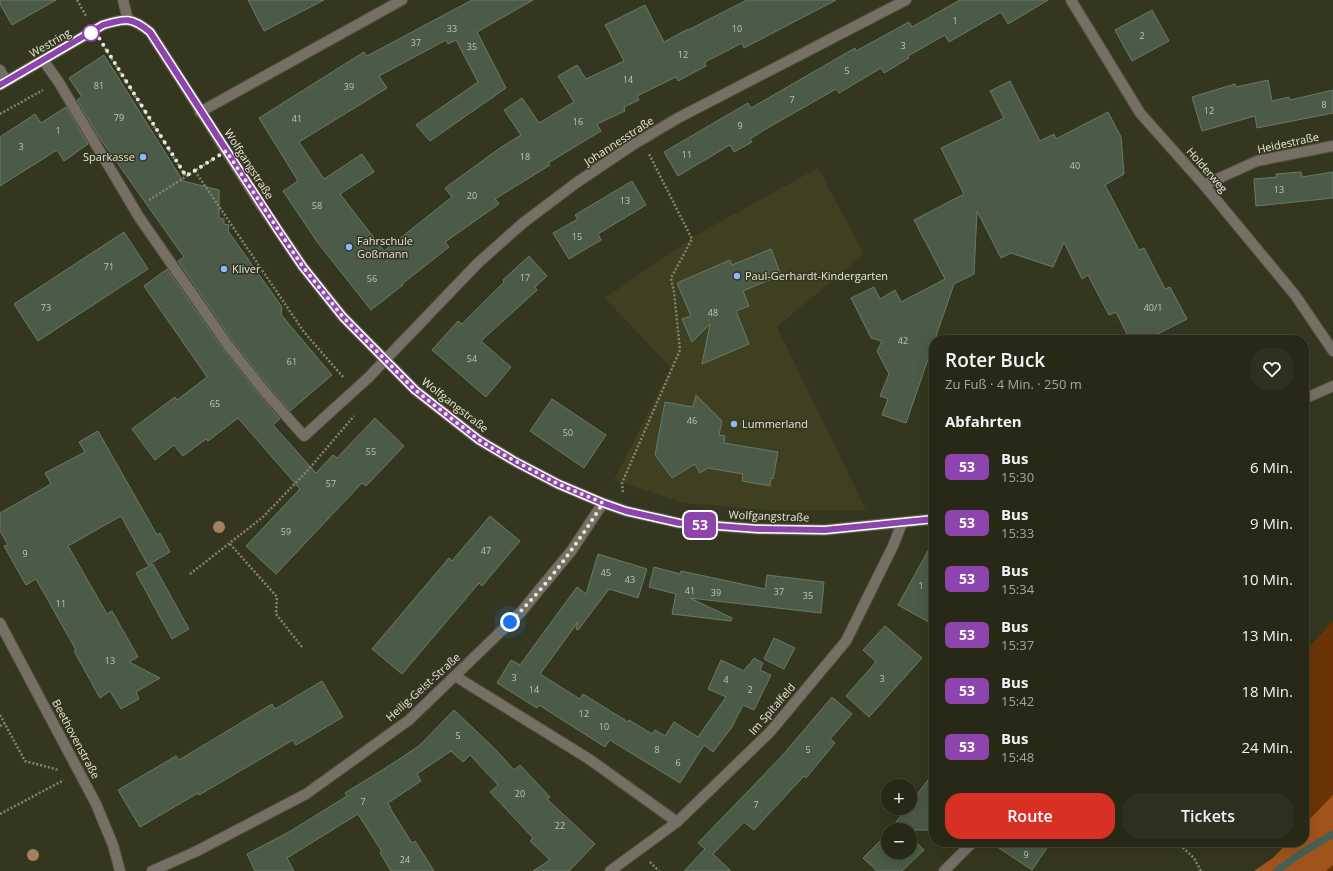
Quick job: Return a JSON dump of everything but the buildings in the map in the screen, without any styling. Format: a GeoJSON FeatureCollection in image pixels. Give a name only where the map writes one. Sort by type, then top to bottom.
{"type":"FeatureCollection","features":[{"type":"Feature","properties":{"kind":"street"},"geometry":{"type":"LineString","coordinates":[[123,0],[128,20]]}},
{"type":"Feature","properties":{"kind":"street"},"geometry":{"type":"LineString","coordinates":[[200,112],[329,39],[402,0]]}},
{"type":"Feature","properties":{"kind":"street","name":"Johannesstraße"},"geometry":{"type":"LineString","coordinates":[[135,209],[227,344],[265,392],[304,436],[385,360],[478,262],[523,223],[576,183],[641,140],[678,118],[906,0]]}},
{"type":"Feature","properties":{"kind":"street","name":"Holderweg"},"geometry":{"type":"LineString","coordinates":[[1071,0],[1140,113],[1204,185],[1295,296],[1333,351]]}},
{"type":"Feature","properties":{"kind":"street","name":"Westring"},"geometry":{"type":"LineString","coordinates":[[0,70],[3,83],[103,25],[115,21],[128,20]]}},
{"type":"Feature","properties":{"kind":"street","name":"Wolfgangstraße"},"geometry":{"type":"LineString","coordinates":[[128,20],[140,24],[150,32],[200,112],[303,267],[343,317],[415,390],[479,440],[516,462],[558,484],[603,503],[626,511],[679,523],[758,529],[825,530],[902,523],[929,519]]}},
{"type":"Feature","properties":{"kind":"street"},"geometry":{"type":"LineString","coordinates":[[43,60],[58,81],[135,209]]}},
{"type":"Feature","properties":{"kind":"street","name":"Heidestraße"},"geometry":{"type":"LineString","coordinates":[[1204,185],[1257,161],[1333,146]]}},
{"type":"Feature","properties":{"kind":"street"},"geometry":{"type":"LineString","coordinates":[[1309,397],[1333,386]]}},
{"type":"Feature","properties":{"kind":"street","name":"Heilig-Geist-Straße"},"geometry":{"type":"LineString","coordinates":[[152,871],[197,851],[306,794],[409,720],[520,612],[572,550],[603,503]]}},
{"type":"Feature","properties":{"kind":"street","name":"Im Spitalfeld"},"geometry":{"type":"LineString","coordinates":[[610,871],[676,822],[770,732],[846,641],[893,546],[902,523]]}},
{"type":"Feature","properties":{"kind":"street","name":"Beethovenstraße"},"geometry":{"type":"LineString","coordinates":[[0,622],[78,775],[96,804],[110,838],[120,871]]}},
{"type":"Feature","properties":{"kind":"street"},"geometry":{"type":"LineString","coordinates":[[455,676],[590,759],[676,822]]}},
{"type":"Feature","properties":{"kind":"street"},"geometry":{"type":"LineString","coordinates":[[944,871],[968,847]]}},
{"type":"Feature","properties":{"kind":"path"},"geometry":{"type":"LineString","coordinates":[[77,0],[94,30],[186,176]]}},
{"type":"Feature","properties":{"kind":"path"},"geometry":{"type":"LineString","coordinates":[[0,114],[58,81]]}},
{"type":"Feature","properties":{"kind":"path"},"geometry":{"type":"LineString","coordinates":[[626,511],[622,482],[680,350],[671,278],[692,239],[641,140]]}},
{"type":"Feature","properties":{"kind":"path"},"geometry":{"type":"LineString","coordinates":[[135,209],[226,151]]}},
{"type":"Feature","properties":{"kind":"path"},"geometry":{"type":"LineString","coordinates":[[195,171],[304,332],[354,390]]}},
{"type":"Feature","properties":{"kind":"path"},"geometry":{"type":"LineString","coordinates":[[190,574],[263,517],[308,470],[359,410]]}},
{"type":"Feature","properties":{"kind":"path"},"geometry":{"type":"LineString","coordinates":[[230,544],[277,597],[276,614],[302,647]]}},
{"type":"Feature","properties":{"kind":"path"},"geometry":{"type":"LineString","coordinates":[[0,715],[26,761],[78,775]]}},
{"type":"Feature","properties":{"kind":"path"},"geometry":{"type":"LineString","coordinates":[[0,726],[5,723]]}},
{"type":"Feature","properties":{"kind":"path"},"geometry":{"type":"LineString","coordinates":[[0,814],[78,775]]}},
{"type":"Feature","properties":{"kind":"path"},"geometry":{"type":"LineString","coordinates":[[1182,847],[1194,858],[1201,871]]}},
{"type":"Feature","properties":{"kind":"shaded area"},"geometry":{"type":"Polygon","coordinates":[[[818,168],[864,254],[777,327],[866,510],[766,510],[683,503],[614,480],[671,368],[605,298],[696,235],[818,168]]]}},
{"type":"Feature","properties":{"kind":"shaded area"},"geometry":{"type":"Polygon","coordinates":[[[1333,621],[1333,871],[1291,871],[1302,847],[1309,847],[1309,645],[1310,646],[1333,621]]]}},
{"type":"Feature","properties":{"kind":"shaded area"},"geometry":{"type":"Polygon","coordinates":[[[1333,795],[1333,865],[1326,871],[1254,871],[1274,857],[1283,847],[1309,847],[1309,820],[1333,795]]]}},
{"type":"Feature","properties":{"kind":"waterway"},"geometry":{"type":"LineString","coordinates":[[1276,871],[1333,834]]}},
{"type":"Feature","properties":{"kind":"bus line","name":"53"},"geometry":{"type":"LineString","coordinates":[[0,85],[103,25],[115,21],[128,20],[140,24],[150,32],[200,112],[303,267],[343,317],[415,390],[445,415],[479,440],[516,462],[558,484],[626,511],[679,523],[758,529],[825,530],[929,520]]}},
{"type":"Feature","properties":{"kind":"place","name":"Sparkasse"},"geometry":{"type":"Point","coordinates":[143,157]}},
{"type":"Feature","properties":{"kind":"place","name":"Fahrschule Goßmann"},"geometry":{"type":"Point","coordinates":[349,247]}},
{"type":"Feature","properties":{"kind":"place","name":"Kliver"},"geometry":{"type":"Point","coordinates":[224,269]}},
{"type":"Feature","properties":{"kind":"place","name":"Paul-Gerhardt-Kindergarten"},"geometry":{"type":"Point","coordinates":[737,276]}},
{"type":"Feature","properties":{"kind":"place","name":"Lummerland"},"geometry":{"type":"Point","coordinates":[734,424]}},
{"type":"Feature","properties":{"kind":"route"},"geometry":{"type":"LineString","coordinates":[[91,33],[94,30],[186,176],[226,151],[303,267],[343,317],[415,390],[445,415],[479,440],[516,462],[558,484],[603,503],[572,550],[510,622]]}}]}
